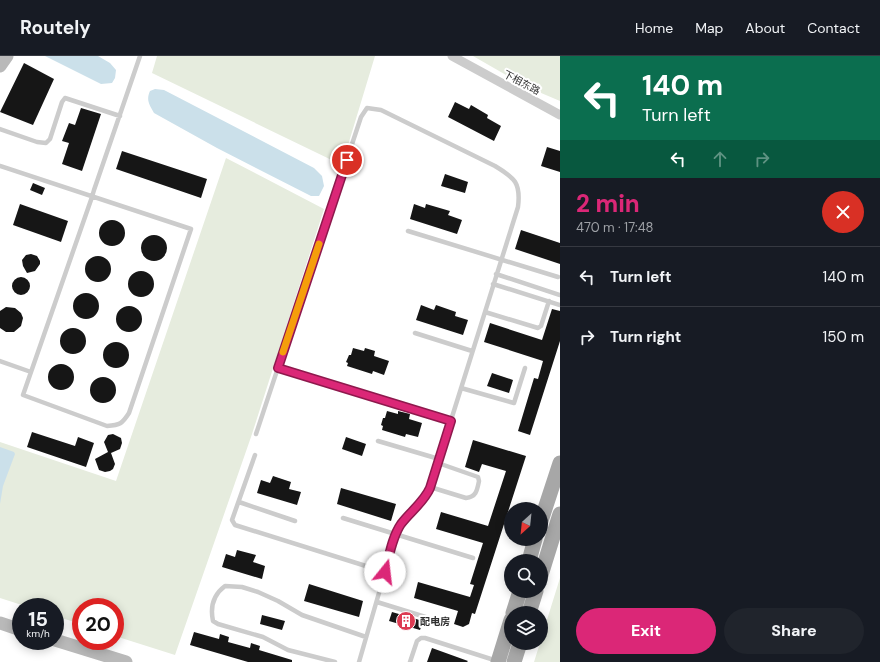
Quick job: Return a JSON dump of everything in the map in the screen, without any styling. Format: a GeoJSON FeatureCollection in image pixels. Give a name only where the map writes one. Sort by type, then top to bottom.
{"type":"FeatureCollection","features":[{"type":"Feature","properties":{"kind":"main road"},"geometry":{"type":"LineString","coordinates":[[547,502],[560,463]]}},
{"type":"Feature","properties":{"kind":"main road"},"geometry":{"type":"LineString","coordinates":[[548,554],[560,514]]}},
{"type":"Feature","properties":{"kind":"main road"},"geometry":{"type":"LineString","coordinates":[[498,662],[504,643]]}},
{"type":"Feature","properties":{"kind":"main road"},"geometry":{"type":"LineString","coordinates":[[514,662],[518,650]]}},
{"type":"Feature","properties":{"kind":"street"},"geometry":{"type":"LineString","coordinates":[[0,66],[7,56]]}},
{"type":"Feature","properties":{"kind":"street","name":"下相东路"},"geometry":{"type":"LineString","coordinates":[[452,56],[560,115]]}},
{"type":"Feature","properties":{"kind":"street"},"geometry":{"type":"LineString","coordinates":[[0,623],[12,627]]}},
{"type":"Feature","properties":{"kind":"street"},"geometry":{"type":"LineString","coordinates":[[64,643],[126,662]]}},
{"type":"Feature","properties":{"kind":"lane"},"geometry":{"type":"LineString","coordinates":[[0,166],[92,197],[191,229],[129,413],[124,421],[118,426],[108,426],[23,395],[92,197],[120,116],[140,56]]}},
{"type":"Feature","properties":{"kind":"lane"},"geometry":{"type":"LineString","coordinates":[[0,129],[37,142],[46,143],[50,139],[62,102],[65,98],[120,116]]}},
{"type":"Feature","properties":{"kind":"lane"},"geometry":{"type":"LineString","coordinates":[[256,434],[361,117],[367,108],[381,110],[495,166],[511,176],[520,192],[518,207],[430,488],[425,497],[400,525],[396,534],[359,662]]}},
{"type":"Feature","properties":{"kind":"lane"},"geometry":{"type":"LineString","coordinates":[[408,231],[558,277]]}},
{"type":"Feature","properties":{"kind":"lane"},"geometry":{"type":"LineString","coordinates":[[496,274],[560,295]]}},
{"type":"Feature","properties":{"kind":"lane"},"geometry":{"type":"LineString","coordinates":[[493,284],[560,305]]}},
{"type":"Feature","properties":{"kind":"lane"},"geometry":{"type":"LineString","coordinates":[[485,312],[538,328],[541,326],[549,302]]}},
{"type":"Feature","properties":{"kind":"lane"},"geometry":{"type":"LineString","coordinates":[[415,333],[472,351]]}},
{"type":"Feature","properties":{"kind":"lane"},"geometry":{"type":"LineString","coordinates":[[0,361],[31,372]]}},
{"type":"Feature","properties":{"kind":"lane"},"geometry":{"type":"LineString","coordinates":[[278,368],[451,421]]}},
{"type":"Feature","properties":{"kind":"lane"},"geometry":{"type":"LineString","coordinates":[[461,388],[514,403],[525,368]]}},
{"type":"Feature","properties":{"kind":"lane"},"geometry":{"type":"LineString","coordinates":[[378,441],[438,461],[478,478],[480,481],[476,495],[471,498],[430,488]]}},
{"type":"Feature","properties":{"kind":"lane"},"geometry":{"type":"LineString","coordinates":[[255,455],[232,520],[234,525],[385,572]]}},
{"type":"Feature","properties":{"kind":"lane"},"geometry":{"type":"LineString","coordinates":[[238,502],[295,521]]}},
{"type":"Feature","properties":{"kind":"lane"},"geometry":{"type":"LineString","coordinates":[[343,518],[473,558]]}},
{"type":"Feature","properties":{"kind":"lane"},"geometry":{"type":"LineString","coordinates":[[334,662],[288,650],[263,637],[218,624],[213,621],[211,614],[212,605],[216,595],[225,586],[242,587],[278,601],[302,615],[366,637]]}},
{"type":"Feature","properties":{"kind":"lane"},"geometry":{"type":"LineString","coordinates":[[376,602],[448,624]]}},
{"type":"Feature","properties":{"kind":"lane"},"geometry":{"type":"LineString","coordinates":[[410,662],[417,641],[421,638],[425,638],[498,662]]}},
{"type":"Feature","properties":{"kind":"shaded area"},"geometry":{"type":"Polygon","coordinates":[[[157,56],[375,56],[342,165],[152,73],[157,56]]]}},
{"type":"Feature","properties":{"kind":"shaded area"},"geometry":{"type":"Polygon","coordinates":[[[473,56],[560,56],[560,101],[527,87],[473,56]]]}},
{"type":"Feature","properties":{"kind":"shaded area"},"geometry":{"type":"Polygon","coordinates":[[[226,158],[324,209],[251,437],[175,655],[124,639],[124,598],[72,598],[72,621],[64,619],[64,598],[12,598],[12,602],[0,598],[0,442],[116,481],[226,158]]]}},
{"type":"Feature","properties":{"kind":"shaded area"},"geometry":{"type":"Polygon","coordinates":[[[560,578],[560,662],[534,662],[538,650],[548,650],[548,617],[560,578]]]}},
{"type":"Feature","properties":{"kind":"water"},"geometry":{"type":"Polygon","coordinates":[[[45,56],[98,56],[110,63],[116,70],[115,78],[112,83],[101,84],[45,56]]]}},
{"type":"Feature","properties":{"kind":"water"},"geometry":{"type":"Polygon","coordinates":[[[155,89],[164,90],[314,168],[322,176],[324,186],[319,196],[311,196],[217,148],[154,113],[149,104],[148,97],[150,91],[155,89]]]}},
{"type":"Feature","properties":{"kind":"water"},"geometry":{"type":"Polygon","coordinates":[[[0,447],[14,452],[15,454],[3,486],[0,504],[0,447]]]}},
{"type":"Feature","properties":{"kind":"building"},"geometry":{"type":"Polygon","coordinates":[[[24,63],[54,79],[33,125],[0,112],[24,63]]]}},
{"type":"Feature","properties":{"kind":"building"},"geometry":{"type":"Polygon","coordinates":[[[455,102],[469,109],[471,105],[488,115],[487,118],[501,126],[494,141],[448,117],[455,102]]]}},
{"type":"Feature","properties":{"kind":"building"},"geometry":{"type":"Polygon","coordinates":[[[81,108],[101,114],[82,171],[62,164],[69,143],[62,141],[69,123],[75,125],[81,108]]]}},
{"type":"Feature","properties":{"kind":"building"},"geometry":{"type":"Polygon","coordinates":[[[547,147],[560,151],[560,172],[541,166],[547,147]]]}},
{"type":"Feature","properties":{"kind":"building"},"geometry":{"type":"Polygon","coordinates":[[[122,151],[207,179],[201,198],[116,169],[122,151]]]}},
{"type":"Feature","properties":{"kind":"building"},"geometry":{"type":"Polygon","coordinates":[[[445,174],[468,182],[465,193],[441,186],[445,174]]]}},
{"type":"Feature","properties":{"kind":"building"},"geometry":{"type":"Polygon","coordinates":[[[33,183],[45,188],[42,195],[30,190],[33,183]]]}},
{"type":"Feature","properties":{"kind":"building"},"geometry":{"type":"Polygon","coordinates":[[[20,204],[68,221],[61,242],[13,225],[20,204]]]}},
{"type":"Feature","properties":{"kind":"building"},"geometry":{"type":"Polygon","coordinates":[[[414,204],[425,208],[426,204],[450,211],[448,215],[462,220],[457,234],[410,219],[414,204]]]}},
{"type":"Feature","properties":{"kind":"building"},"geometry":{"type":"Polygon","coordinates":[[[112,220],[121,224],[125,233],[121,242],[112,246],[103,242],[99,233],[103,224],[112,220]]]}},
{"type":"Feature","properties":{"kind":"building"},"geometry":{"type":"Polygon","coordinates":[[[521,230],[560,243],[560,264],[515,249],[521,230]]]}},
{"type":"Feature","properties":{"kind":"building"},"geometry":{"type":"Polygon","coordinates":[[[154,235],[163,239],[167,248],[163,257],[154,261],[145,257],[141,248],[145,239],[154,235]]]}},
{"type":"Feature","properties":{"kind":"building"},"geometry":{"type":"Polygon","coordinates":[[[31,254],[37,256],[40,264],[35,271],[27,273],[23,266],[22,260],[26,255],[31,254]]]}},
{"type":"Feature","properties":{"kind":"building"},"geometry":{"type":"Polygon","coordinates":[[[98,256],[107,260],[111,269],[107,278],[98,282],[89,278],[85,269],[89,260],[98,256]]]}},
{"type":"Feature","properties":{"kind":"building"},"geometry":{"type":"Polygon","coordinates":[[[141,271],[150,275],[154,284],[150,293],[141,297],[132,293],[128,284],[132,275],[141,271]]]}},
{"type":"Feature","properties":{"kind":"building"},"geometry":{"type":"Polygon","coordinates":[[[21,277],[27,280],[30,286],[27,292],[21,295],[15,292],[12,286],[15,280],[21,277]]]}},
{"type":"Feature","properties":{"kind":"building"},"geometry":{"type":"Polygon","coordinates":[[[86,293],[95,297],[99,306],[95,315],[86,319],[77,315],[73,306],[77,297],[86,293]]]}},
{"type":"Feature","properties":{"kind":"building"},"geometry":{"type":"Polygon","coordinates":[[[421,305],[434,310],[436,305],[456,312],[455,316],[468,320],[463,335],[416,320],[421,305]]]}},
{"type":"Feature","properties":{"kind":"building"},"geometry":{"type":"Polygon","coordinates":[[[129,306],[138,310],[142,319],[138,328],[129,332],[120,328],[116,319],[120,310],[129,306]]]}},
{"type":"Feature","properties":{"kind":"building"},"geometry":{"type":"Polygon","coordinates":[[[6,307],[15,308],[21,313],[23,318],[21,326],[14,332],[6,332],[0,328],[0,311],[6,307]]]}},
{"type":"Feature","properties":{"kind":"building"},"geometry":{"type":"Polygon","coordinates":[[[552,309],[560,311],[560,341],[530,435],[518,431],[534,378],[538,379],[543,361],[484,342],[490,323],[542,340],[552,309]]]}},
{"type":"Feature","properties":{"kind":"building"},"geometry":{"type":"Polygon","coordinates":[[[73,328],[82,332],[86,341],[82,350],[73,354],[64,350],[60,341],[64,332],[73,328]]]}},
{"type":"Feature","properties":{"kind":"building"},"geometry":{"type":"Polygon","coordinates":[[[116,342],[125,346],[129,355],[125,364],[116,368],[107,364],[103,355],[107,346],[116,342]]]}},
{"type":"Feature","properties":{"kind":"building"},"geometry":{"type":"Polygon","coordinates":[[[353,348],[364,351],[365,348],[375,351],[374,356],[389,361],[384,375],[373,371],[372,374],[347,366],[348,363],[346,362],[349,355],[351,355],[353,348]]]}},
{"type":"Feature","properties":{"kind":"building"},"geometry":{"type":"Polygon","coordinates":[[[61,364],[70,368],[74,377],[70,386],[61,390],[52,386],[48,377],[52,368],[61,364]]]}},
{"type":"Feature","properties":{"kind":"building"},"geometry":{"type":"Polygon","coordinates":[[[492,373],[513,380],[509,393],[487,386],[492,373]]]}},
{"type":"Feature","properties":{"kind":"building"},"geometry":{"type":"Polygon","coordinates":[[[103,377],[112,381],[116,390],[112,399],[103,403],[94,399],[90,390],[94,381],[103,377]]]}},
{"type":"Feature","properties":{"kind":"building"},"geometry":{"type":"Polygon","coordinates":[[[387,411],[398,414],[398,411],[410,414],[409,419],[422,423],[418,437],[406,434],[405,437],[382,430],[383,426],[381,425],[387,411]]]}},
{"type":"Feature","properties":{"kind":"building"},"geometry":{"type":"Polygon","coordinates":[[[32,432],[75,446],[78,437],[94,443],[86,467],[27,447],[32,432]]]}},
{"type":"Feature","properties":{"kind":"building"},"geometry":{"type":"Polygon","coordinates":[[[113,434],[121,438],[122,443],[120,449],[111,453],[115,464],[113,469],[105,472],[99,470],[95,459],[108,452],[104,442],[108,435],[113,434]]]}},
{"type":"Feature","properties":{"kind":"building"},"geometry":{"type":"Polygon","coordinates":[[[346,437],[366,444],[362,456],[342,449],[346,437]]]}},
{"type":"Feature","properties":{"kind":"building"},"geometry":{"type":"Polygon","coordinates":[[[473,440],[526,456],[511,502],[504,502],[504,524],[475,614],[472,613],[469,624],[463,627],[454,624],[458,611],[414,598],[418,582],[470,597],[474,585],[470,584],[483,543],[436,529],[441,512],[488,526],[506,471],[482,464],[479,472],[465,467],[473,440]]]}},
{"type":"Feature","properties":{"kind":"building"},"geometry":{"type":"Polygon","coordinates":[[[273,476],[291,482],[289,489],[301,492],[297,505],[257,493],[261,480],[270,483],[273,476]]]}},
{"type":"Feature","properties":{"kind":"building"},"geometry":{"type":"Polygon","coordinates":[[[341,488],[396,504],[391,521],[337,504],[341,488]]]}},
{"type":"Feature","properties":{"kind":"building"},"geometry":{"type":"Polygon","coordinates":[[[237,550],[256,555],[253,562],[265,566],[262,579],[222,567],[226,554],[235,557],[237,550]]]}},
{"type":"Feature","properties":{"kind":"building"},"geometry":{"type":"Polygon","coordinates":[[[309,584],[363,601],[359,617],[304,601],[309,584]]]}},
{"type":"Feature","properties":{"kind":"building","name":"配电房"},"geometry":{"type":"Polygon","coordinates":[[[392,612],[423,621],[420,630],[389,621],[392,612]]]}},
{"type":"Feature","properties":{"kind":"building"},"geometry":{"type":"Polygon","coordinates":[[[262,615],[285,621],[282,630],[260,624],[262,615]]]}},
{"type":"Feature","properties":{"kind":"building"},"geometry":{"type":"Polygon","coordinates":[[[194,632],[219,639],[220,634],[229,637],[228,642],[250,648],[251,643],[260,646],[259,650],[292,660],[292,662],[248,662],[190,645],[194,632]]]}},
{"type":"Feature","properties":{"kind":"building"},"geometry":{"type":"Polygon","coordinates":[[[432,648],[468,661],[427,662],[432,648]]]}},
{"type":"Feature","properties":{"kind":"slow traffic"},"geometry":{"type":"LineString","coordinates":[[283,352],[319,244]]}},
{"type":"Feature","properties":{"kind":"place","name":"配电房"},"geometry":{"type":"Point","coordinates":[406,621]}},
{"type":"Feature","properties":{"kind":"route"},"geometry":{"type":"LineString","coordinates":[[347,160],[278,368],[451,421],[429,491],[400,525],[385,572]]}}]}
